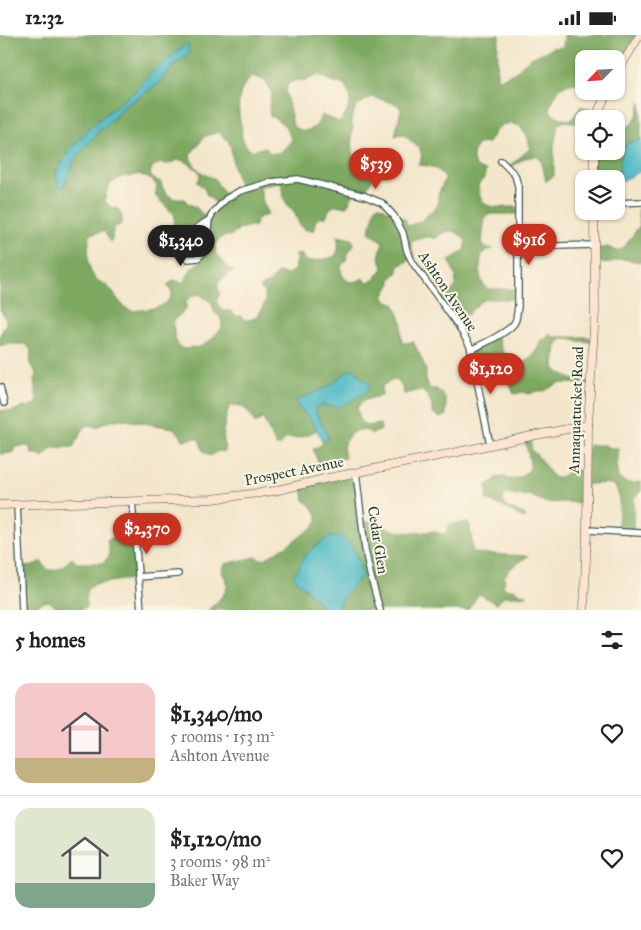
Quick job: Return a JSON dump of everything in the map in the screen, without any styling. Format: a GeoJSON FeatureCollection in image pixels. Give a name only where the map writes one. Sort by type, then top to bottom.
{"type":"FeatureCollection","features":[{"type":"Feature","properties":{"kind":"street"},"geometry":{"type":"LineString","coordinates":[[625,59],[640,35]]}},
{"type":"Feature","properties":{"kind":"street"},"geometry":{"type":"LineString","coordinates":[[471,350],[505,331],[516,321],[518,306],[518,247],[516,181],[515,175],[501,161]]}},
{"type":"Feature","properties":{"kind":"street","name":"Ashton Avenue"},"geometry":{"type":"LineString","coordinates":[[209,220],[193,231],[183,244],[182,251],[188,259],[198,258],[203,253],[206,245],[209,220],[226,199],[240,191],[271,182],[298,179],[365,196],[382,203],[394,216],[403,233],[407,251],[413,263],[459,327],[470,346],[490,445]]}},
{"type":"Feature","properties":{"kind":"street"},"geometry":{"type":"LineString","coordinates":[[625,203],[641,202]]}},
{"type":"Feature","properties":{"kind":"street","name":"Annaquatucket Road"},"geometry":{"type":"LineString","coordinates":[[584,610],[588,425],[595,311],[594,220]]}},
{"type":"Feature","properties":{"kind":"street"},"geometry":{"type":"LineString","coordinates":[[518,247],[595,245]]}},
{"type":"Feature","properties":{"kind":"street"},"geometry":{"type":"LineString","coordinates":[[0,387],[4,403]]}},
{"type":"Feature","properties":{"kind":"street","name":"Prospect Avenue"},"geometry":{"type":"LineString","coordinates":[[0,505],[212,499],[274,491],[541,433],[588,425]]}},
{"type":"Feature","properties":{"kind":"street","name":"Cedar Glen"},"geometry":{"type":"LineString","coordinates":[[356,473],[365,549],[380,610]]}},
{"type":"Feature","properties":{"kind":"street"},"geometry":{"type":"LineString","coordinates":[[132,501],[141,610]]}},
{"type":"Feature","properties":{"kind":"street"},"geometry":{"type":"LineString","coordinates":[[17,505],[22,610]]}},
{"type":"Feature","properties":{"kind":"street"},"geometry":{"type":"LineString","coordinates":[[587,530],[641,533]]}},
{"type":"Feature","properties":{"kind":"street"},"geometry":{"type":"LineString","coordinates":[[138,577],[178,573]]}},
{"type":"Feature","properties":{"kind":"green space"},"geometry":{"type":"Polygon","coordinates":[[[0,35],[500,35],[497,80],[514,73],[529,59],[552,48],[563,47],[564,35],[639,35],[625,59],[625,50],[575,50],[575,83],[560,87],[550,106],[551,113],[565,120],[572,119],[575,115],[575,123],[565,121],[558,124],[554,146],[554,176],[546,182],[542,163],[537,156],[525,158],[510,168],[508,167],[530,148],[528,138],[519,125],[503,124],[496,130],[488,143],[478,144],[475,150],[473,160],[475,166],[487,171],[478,185],[482,200],[490,206],[517,207],[517,214],[491,214],[485,218],[482,242],[486,248],[493,249],[487,250],[482,254],[480,277],[487,289],[517,289],[517,299],[487,299],[480,302],[468,314],[455,321],[440,299],[455,288],[456,277],[449,260],[464,251],[466,241],[451,231],[435,239],[427,237],[411,242],[414,258],[400,265],[398,272],[391,279],[391,283],[383,297],[394,303],[402,322],[402,343],[413,341],[426,370],[428,386],[431,389],[437,389],[444,397],[446,415],[440,418],[432,414],[430,400],[426,394],[420,390],[404,394],[398,381],[390,381],[382,386],[382,396],[368,399],[357,408],[361,423],[366,426],[380,424],[381,430],[372,434],[364,430],[351,433],[343,447],[345,458],[318,462],[313,449],[323,444],[322,441],[328,440],[328,436],[315,408],[322,405],[340,407],[361,378],[348,371],[328,387],[296,401],[297,406],[317,430],[300,437],[287,438],[280,446],[276,446],[263,418],[255,424],[248,412],[243,407],[237,405],[229,406],[223,431],[225,452],[218,451],[211,456],[203,451],[200,441],[196,438],[183,440],[173,428],[120,419],[103,423],[97,428],[89,425],[85,426],[73,447],[52,448],[43,457],[38,454],[32,454],[29,446],[15,447],[13,453],[0,454],[0,411],[7,410],[10,412],[23,407],[29,407],[37,402],[34,380],[36,373],[30,364],[31,350],[25,344],[6,344],[0,346],[0,335],[6,325],[6,320],[0,309],[0,35]],[[188,44],[154,70],[134,92],[97,121],[71,148],[56,173],[63,188],[75,159],[102,127],[104,129],[123,107],[157,85],[178,61],[189,54],[188,44]],[[319,75],[306,80],[291,82],[287,86],[286,94],[293,125],[302,130],[309,130],[318,123],[321,115],[340,122],[347,112],[351,98],[345,85],[319,75]],[[252,76],[240,93],[239,114],[243,141],[252,151],[265,147],[272,154],[281,152],[292,140],[285,126],[274,117],[270,117],[269,105],[272,93],[266,81],[252,76]],[[372,97],[356,106],[351,120],[353,152],[356,159],[361,161],[365,167],[372,169],[378,167],[385,173],[384,175],[379,172],[375,174],[363,195],[354,194],[346,207],[337,205],[330,208],[326,217],[321,217],[315,221],[315,230],[305,230],[300,226],[293,210],[285,201],[281,183],[261,186],[263,202],[268,215],[257,219],[255,226],[238,230],[230,236],[219,239],[215,245],[216,254],[229,269],[233,270],[218,283],[220,294],[217,303],[223,311],[231,311],[236,316],[241,316],[244,320],[257,317],[266,301],[260,287],[269,283],[279,272],[287,275],[292,271],[296,265],[295,255],[301,254],[306,261],[323,260],[332,257],[337,253],[338,236],[352,239],[354,245],[347,255],[346,261],[341,266],[341,271],[345,278],[351,282],[363,278],[367,282],[374,280],[383,268],[379,257],[383,242],[369,232],[376,207],[378,205],[405,219],[408,226],[421,221],[438,205],[438,195],[445,179],[434,168],[418,165],[422,156],[420,149],[404,135],[395,136],[401,109],[397,104],[372,97]],[[219,132],[205,136],[190,155],[195,166],[206,175],[214,178],[224,194],[230,189],[239,187],[233,166],[232,151],[227,140],[219,132]],[[178,160],[168,164],[161,163],[153,166],[150,173],[152,178],[161,182],[167,194],[175,199],[184,199],[196,207],[204,216],[206,215],[216,203],[197,182],[200,178],[199,171],[185,161],[178,160]],[[139,174],[129,177],[124,176],[111,183],[106,192],[105,202],[111,207],[118,209],[122,217],[120,225],[116,226],[113,230],[110,242],[104,231],[90,234],[88,250],[91,273],[108,287],[122,305],[132,311],[156,308],[170,299],[172,293],[167,285],[175,280],[182,283],[185,281],[191,269],[202,259],[208,245],[209,233],[198,225],[186,238],[179,241],[174,239],[175,215],[155,196],[157,186],[152,180],[139,174]],[[199,294],[192,296],[186,302],[186,309],[173,321],[177,342],[179,346],[186,349],[205,344],[222,328],[221,318],[214,312],[212,303],[199,294]]]}},
{"type":"Feature","properties":{"kind":"green space"},"geometry":{"type":"Polygon","coordinates":[[[641,102],[641,139],[626,144],[625,148],[625,128],[634,122],[641,102]]]}},
{"type":"Feature","properties":{"kind":"green space"},"geometry":{"type":"Polygon","coordinates":[[[581,106],[592,110],[578,110],[581,106]]]}},
{"type":"Feature","properties":{"kind":"green space"},"geometry":{"type":"Polygon","coordinates":[[[593,160],[622,160],[619,170],[593,170],[593,160]]]}},
{"type":"Feature","properties":{"kind":"green space"},"geometry":{"type":"Polygon","coordinates":[[[641,202],[641,262],[622,259],[611,263],[595,262],[595,249],[608,247],[616,251],[623,249],[640,225],[638,217],[639,203],[641,202]]]}},
{"type":"Feature","properties":{"kind":"green space"},"geometry":{"type":"Polygon","coordinates":[[[549,334],[553,337],[590,337],[592,342],[560,340],[556,346],[554,367],[559,373],[571,379],[589,382],[590,384],[559,383],[544,391],[514,394],[508,376],[500,370],[495,372],[493,379],[478,383],[471,350],[497,336],[506,357],[515,366],[531,357],[540,341],[546,339],[549,334]]]}},
{"type":"Feature","properties":{"kind":"green space"},"geometry":{"type":"Polygon","coordinates":[[[530,437],[532,451],[554,478],[559,478],[572,470],[586,470],[589,445],[605,445],[610,448],[619,448],[618,478],[630,483],[641,481],[641,492],[634,498],[633,532],[617,532],[619,498],[618,492],[611,484],[587,484],[586,503],[547,503],[529,495],[515,496],[505,494],[503,501],[506,507],[524,514],[525,519],[486,499],[488,494],[486,486],[496,478],[506,477],[514,479],[530,469],[525,439],[530,437]]]}},
{"type":"Feature","properties":{"kind":"green space"},"geometry":{"type":"Polygon","coordinates":[[[353,473],[362,522],[379,521],[384,526],[397,531],[435,531],[444,534],[447,531],[448,525],[468,522],[473,553],[528,556],[511,568],[504,577],[505,582],[503,585],[505,589],[514,589],[518,593],[527,596],[504,596],[497,604],[479,594],[468,610],[337,610],[350,587],[362,576],[331,537],[316,545],[303,559],[298,582],[323,610],[208,610],[226,590],[227,583],[222,571],[225,564],[256,557],[262,559],[267,557],[300,537],[316,523],[316,513],[304,500],[302,485],[353,473]]]}},
{"type":"Feature","properties":{"kind":"green space"},"geometry":{"type":"Polygon","coordinates":[[[134,536],[138,578],[95,584],[87,589],[86,607],[80,610],[59,610],[49,601],[41,603],[36,607],[22,606],[20,567],[33,566],[41,561],[46,568],[53,570],[72,558],[77,563],[103,563],[109,556],[107,541],[111,538],[134,536]]]}},
{"type":"Feature","properties":{"kind":"water"},"geometry":{"type":"Polygon","coordinates":[[[188,43],[189,54],[178,61],[157,85],[123,107],[104,129],[101,128],[75,159],[63,188],[57,183],[56,173],[71,148],[97,121],[134,92],[154,70],[188,43]]]}},
{"type":"Feature","properties":{"kind":"water"},"geometry":{"type":"Polygon","coordinates":[[[641,139],[641,171],[625,179],[625,170],[619,170],[621,160],[625,160],[626,144],[641,139]]]}},
{"type":"Feature","properties":{"kind":"water"},"geometry":{"type":"Polygon","coordinates":[[[355,368],[361,378],[371,383],[368,390],[340,407],[322,405],[315,408],[328,436],[328,440],[322,441],[312,422],[297,406],[296,401],[328,387],[348,371],[355,368]]]}},
{"type":"Feature","properties":{"kind":"water"},"geometry":{"type":"Polygon","coordinates":[[[331,537],[343,537],[351,546],[358,559],[362,576],[344,596],[337,610],[323,610],[315,598],[293,575],[304,557],[316,545],[331,537]]]}}]}
